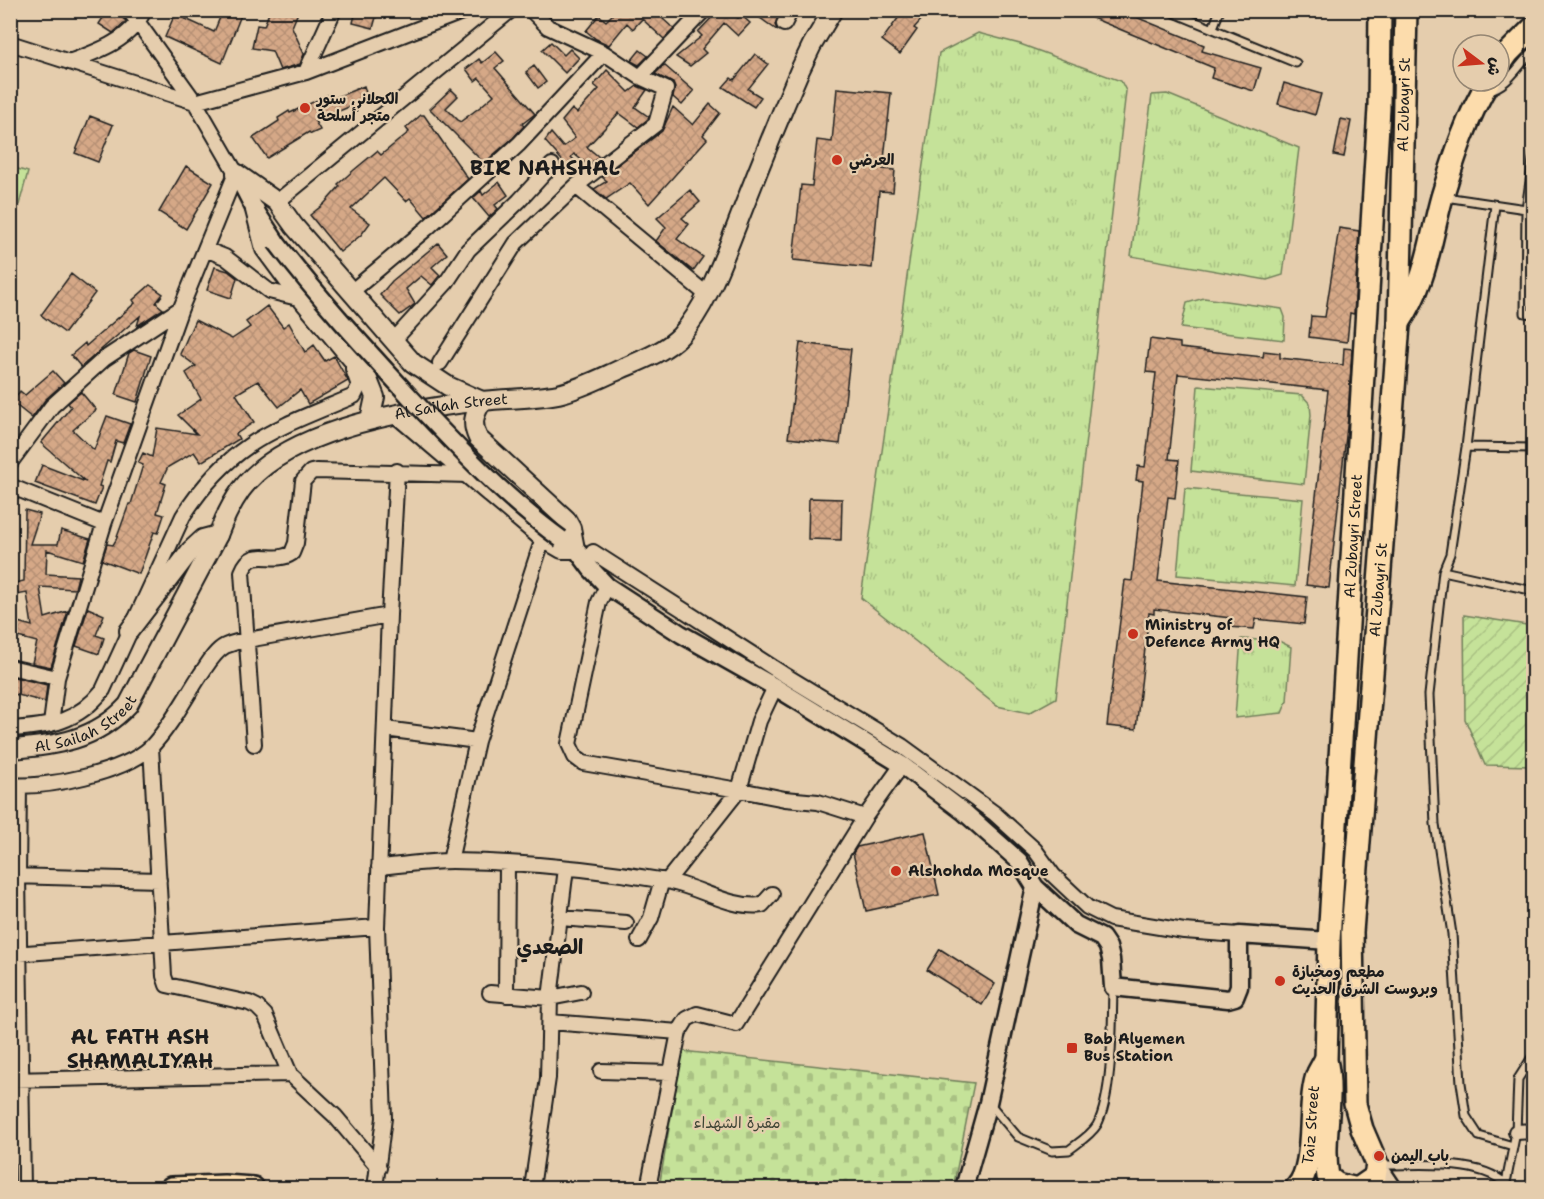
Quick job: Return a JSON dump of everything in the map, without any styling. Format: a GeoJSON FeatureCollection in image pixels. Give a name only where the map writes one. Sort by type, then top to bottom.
{"type":"FeatureCollection","features":[{"type":"Feature","properties":{"kind":"main road","name":"Al Sailah Street"},"geometry":{"type":"LineString","coordinates":[[10,749],[72,741],[114,720],[128,705],[218,535],[227,513],[242,489],[278,458],[299,446],[370,420],[482,401],[541,397],[589,384],[651,356],[680,336],[690,323],[717,273],[799,72],[833,10]]}},
{"type":"Feature","properties":{"kind":"main road","name":"Al Zubayri Street"},"geometry":{"type":"LineString","coordinates":[[1326,1060],[1329,941],[1379,108],[1380,10]]}},
{"type":"Feature","properties":{"kind":"main road","name":"Al Zubayri St"},"geometry":{"type":"LineString","coordinates":[[1377,1164],[1362,1129],[1355,1104],[1352,932],[1399,324],[1406,10]]}},
{"type":"Feature","properties":{"kind":"main road"},"geometry":{"type":"LineString","coordinates":[[1511,50],[1533,27]]}},
{"type":"Feature","properties":{"kind":"main road"},"geometry":{"type":"LineString","coordinates":[[1399,324],[1418,290],[1442,197],[1464,134],[1483,93]]}},
{"type":"Feature","properties":{"kind":"main road"},"geometry":{"type":"LineString","coordinates":[[236,173],[277,202],[413,363],[448,386],[482,401],[473,416],[474,431],[478,438],[566,519],[571,528],[567,542],[469,475],[398,415]]}},
{"type":"Feature","properties":{"kind":"main road"},"geometry":{"type":"LineString","coordinates":[[255,210],[265,249],[302,299],[367,377],[375,397],[370,420]]}},
{"type":"Feature","properties":{"kind":"main road"},"geometry":{"type":"LineString","coordinates":[[1360,442],[1366,462],[1371,466],[1382,464],[1387,458]]}},
{"type":"Feature","properties":{"kind":"main road"},"geometry":{"type":"LineString","coordinates":[[129,631],[191,550],[203,539],[218,535]]}},
{"type":"Feature","properties":{"kind":"main road"},"geometry":{"type":"LineString","coordinates":[[1326,1060],[1330,1078],[1325,1160],[1328,1177],[1337,1184],[1353,1188]]}},
{"type":"Feature","properties":{"kind":"main road","name":"Taiz Street"},"geometry":{"type":"LineString","coordinates":[[1296,1188],[1302,1182],[1310,1139],[1317,1074],[1326,1060]]}},
{"type":"Feature","properties":{"kind":"main road"},"geometry":{"type":"LineString","coordinates":[[1359,1188],[1375,1177],[1377,1164]]}},
{"type":"Feature","properties":{"kind":"main road"},"geometry":{"type":"LineString","coordinates":[[171,1188],[253,1188]]}},
{"type":"Feature","properties":{"kind":"street"},"geometry":{"type":"LineString","coordinates":[[129,10],[141,17],[195,102],[255,210],[280,238]]}},
{"type":"Feature","properties":{"kind":"street"},"geometry":{"type":"LineString","coordinates":[[306,72],[334,10]]}},
{"type":"Feature","properties":{"kind":"street"},"geometry":{"type":"LineString","coordinates":[[10,43],[195,102],[306,72],[467,10]]}},
{"type":"Feature","properties":{"kind":"street"},"geometry":{"type":"LineString","coordinates":[[277,202],[511,10]]}},
{"type":"Feature","properties":{"kind":"street"},"geometry":{"type":"LineString","coordinates":[[440,363],[516,243],[576,186],[656,124],[666,89],[640,77],[604,52],[548,27],[531,10]]}},
{"type":"Feature","properties":{"kind":"street"},"geometry":{"type":"LineString","coordinates":[[640,77],[704,10]]}},
{"type":"Feature","properties":{"kind":"street"},"geometry":{"type":"LineString","coordinates":[[784,24],[791,10]]}},
{"type":"Feature","properties":{"kind":"street"},"geometry":{"type":"LineString","coordinates":[[69,62],[111,45],[141,17]]}},
{"type":"Feature","properties":{"kind":"street"},"geometry":{"type":"LineString","coordinates":[[351,292],[426,229],[519,144],[604,52]]}},
{"type":"Feature","properties":{"kind":"street"},"geometry":{"type":"LineString","coordinates":[[393,341],[446,283],[468,250],[519,201],[552,165]]}},
{"type":"Feature","properties":{"kind":"street"},"geometry":{"type":"LineString","coordinates":[[236,173],[340,321],[487,477],[567,542],[902,746],[994,813],[1035,850],[1053,875],[1087,907],[1111,919],[1184,931],[1329,941]]}},
{"type":"Feature","properties":{"kind":"street"},"geometry":{"type":"LineString","coordinates":[[51,724],[57,678],[104,524],[181,308],[236,173]]}},
{"type":"Feature","properties":{"kind":"street"},"geometry":{"type":"LineString","coordinates":[[576,186],[706,294]]}},
{"type":"Feature","properties":{"kind":"street"},"geometry":{"type":"LineString","coordinates":[[205,249],[225,257],[269,291],[302,299]]}},
{"type":"Feature","properties":{"kind":"street"},"geometry":{"type":"LineString","coordinates":[[10,463],[60,398],[104,359],[181,308]]}},
{"type":"Feature","properties":{"kind":"street"},"geometry":{"type":"LineString","coordinates":[[10,729],[66,720],[93,703],[103,690],[183,516],[208,480],[234,455],[255,440],[354,396],[359,386],[352,366],[354,361]]}},
{"type":"Feature","properties":{"kind":"street"},"geometry":{"type":"LineString","coordinates":[[254,744],[242,572],[248,560],[254,557],[282,558],[292,553],[296,543],[303,481],[306,476],[316,471],[397,471],[469,475]]}},
{"type":"Feature","properties":{"kind":"street"},"geometry":{"type":"LineString","coordinates":[[375,1188],[384,1118],[377,927],[388,615],[397,471]]}},
{"type":"Feature","properties":{"kind":"street"},"geometry":{"type":"LineString","coordinates":[[10,486],[104,524]]}},
{"type":"Feature","properties":{"kind":"street"},"geometry":{"type":"LineString","coordinates":[[567,542],[607,586],[681,634],[775,687],[903,765],[964,812],[1019,861],[1035,887],[1076,925],[1102,938],[1108,947],[1111,959],[1113,987],[1228,999],[1235,997],[1239,987],[1239,935]]}},
{"type":"Feature","properties":{"kind":"street"},"geometry":{"type":"LineString","coordinates":[[450,861],[477,741],[567,542]]}},
{"type":"Feature","properties":{"kind":"street"},"geometry":{"type":"LineString","coordinates":[[607,586],[599,602],[569,744],[575,757],[583,763],[784,800],[818,802],[865,817]]}},
{"type":"Feature","properties":{"kind":"street"},"geometry":{"type":"LineString","coordinates":[[23,1188],[16,1080],[15,786],[54,783],[83,777],[138,756],[151,747],[217,652],[233,643],[388,615]]}},
{"type":"Feature","properties":{"kind":"street"},"geometry":{"type":"LineString","coordinates":[[10,668],[57,678]]}},
{"type":"Feature","properties":{"kind":"street"},"geometry":{"type":"LineString","coordinates":[[639,940],[651,918],[665,880],[739,790],[759,721],[775,687]]}},
{"type":"Feature","properties":{"kind":"street"},"geometry":{"type":"LineString","coordinates":[[385,729],[477,741]]}},
{"type":"Feature","properties":{"kind":"street"},"geometry":{"type":"LineString","coordinates":[[151,747],[164,976],[167,985],[249,1003],[257,1007],[265,1015],[290,1074],[335,1116],[379,1168]]}},
{"type":"Feature","properties":{"kind":"street"},"geometry":{"type":"LineString","coordinates":[[648,1188],[679,1032],[687,1019],[697,1014],[736,1024],[865,817],[903,765]]}},
{"type":"Feature","properties":{"kind":"street"},"geometry":{"type":"LineString","coordinates":[[379,867],[450,861],[566,868],[665,880],[748,907],[762,905],[772,894]]}},
{"type":"Feature","properties":{"kind":"street"},"geometry":{"type":"LineString","coordinates":[[506,995],[507,864]]}},
{"type":"Feature","properties":{"kind":"street"},"geometry":{"type":"LineString","coordinates":[[532,1188],[548,1078],[550,998],[566,868]]}},
{"type":"Feature","properties":{"kind":"street"},"geometry":{"type":"LineString","coordinates":[[14,877],[159,880]]}},
{"type":"Feature","properties":{"kind":"street"},"geometry":{"type":"LineString","coordinates":[[964,1188],[988,1102],[1035,887]]}},
{"type":"Feature","properties":{"kind":"street"},"geometry":{"type":"LineString","coordinates":[[560,918],[626,923]]}},
{"type":"Feature","properties":{"kind":"street"},"geometry":{"type":"LineString","coordinates":[[15,954],[377,927]]}},
{"type":"Feature","properties":{"kind":"street"},"geometry":{"type":"LineString","coordinates":[[490,993],[550,998],[581,992]]}},
{"type":"Feature","properties":{"kind":"street"},"geometry":{"type":"LineString","coordinates":[[550,1022],[679,1032]]}},
{"type":"Feature","properties":{"kind":"street"},"geometry":{"type":"LineString","coordinates":[[601,1071],[671,1073]]}},
{"type":"Feature","properties":{"kind":"street"},"geometry":{"type":"LineString","coordinates":[[16,1080],[290,1074]]}},
{"type":"Feature","properties":{"kind":"street"},"geometry":{"type":"LineString","coordinates":[[1515,1139],[1533,1131]]}},
{"type":"Feature","properties":{"kind":"street"},"geometry":{"type":"LineString","coordinates":[[1377,1164],[1393,1188]]}},
{"type":"Feature","properties":{"kind":"lane"},"geometry":{"type":"LineString","coordinates":[[1167,10],[1296,63]]}},
{"type":"Feature","properties":{"kind":"lane"},"geometry":{"type":"LineString","coordinates":[[1213,28],[1220,10]]}},
{"type":"Feature","properties":{"kind":"lane"},"geometry":{"type":"LineString","coordinates":[[1511,74],[1533,51]]}},
{"type":"Feature","properties":{"kind":"lane"},"geometry":{"type":"LineString","coordinates":[[1533,153],[1526,209],[1526,313],[1533,314]]}},
{"type":"Feature","properties":{"kind":"lane"},"geometry":{"type":"LineString","coordinates":[[1442,197],[1526,209]]}},
{"type":"Feature","properties":{"kind":"lane"},"geometry":{"type":"LineString","coordinates":[[1495,205],[1466,447],[1450,554],[1443,572],[1429,695],[1434,824],[1452,934],[1461,1083],[1466,1116],[1479,1136],[1515,1139]]}},
{"type":"Feature","properties":{"kind":"lane"},"geometry":{"type":"LineString","coordinates":[[1466,447],[1533,448]]}},
{"type":"Feature","properties":{"kind":"lane"},"geometry":{"type":"LineString","coordinates":[[1443,572],[1533,591]]}},
{"type":"Feature","properties":{"kind":"lane"},"geometry":{"type":"LineString","coordinates":[[988,1102],[1018,1137],[1052,1151],[1069,1150],[1096,1128],[1104,1106],[1111,1041],[1113,987]]}},
{"type":"Feature","properties":{"kind":"lane"},"geometry":{"type":"LineString","coordinates":[[1377,1164],[1412,1166],[1442,1163],[1480,1170],[1507,1187],[1515,1139],[1518,1079],[1533,1054]]}},
{"type":"Feature","properties":{"kind":"green space"},"geometry":{"type":"Polygon","coordinates":[[[978,33],[1020,44],[1121,81],[1126,91],[1056,698],[1029,713],[997,706],[861,598],[939,53],[978,33]]]}},
{"type":"Feature","properties":{"kind":"green space"},"geometry":{"type":"Polygon","coordinates":[[[1167,94],[1299,148],[1283,275],[1267,280],[1131,256],[1152,95],[1167,94]]]}},
{"type":"Feature","properties":{"kind":"green space"},"geometry":{"type":"Polygon","coordinates":[[[10,167],[28,172],[11,234],[10,167]]]}},
{"type":"Feature","properties":{"kind":"green space"},"geometry":{"type":"Polygon","coordinates":[[[1204,298],[1282,309],[1285,317],[1284,340],[1181,328],[1187,303],[1204,298]]]}},
{"type":"Feature","properties":{"kind":"green space"},"geometry":{"type":"Polygon","coordinates":[[[1198,386],[1302,395],[1310,404],[1311,415],[1304,484],[1191,471],[1198,386]]]}},
{"type":"Feature","properties":{"kind":"green space"},"geometry":{"type":"Polygon","coordinates":[[[1185,488],[1303,499],[1295,586],[1177,575],[1185,488]]]}},
{"type":"Feature","properties":{"kind":"green space"},"geometry":{"type":"Polygon","coordinates":[[[1464,615],[1533,626],[1533,766],[1485,765],[1465,719],[1464,615]]]}},
{"type":"Feature","properties":{"kind":"green space"},"geometry":{"type":"Polygon","coordinates":[[[1241,639],[1279,641],[1291,647],[1287,701],[1282,713],[1235,718],[1241,639]]]}},
{"type":"Feature","properties":{"kind":"green space","name":"مقبرة الشهداء"},"geometry":{"type":"Polygon","coordinates":[[[682,1051],[974,1083],[953,1188],[659,1188],[682,1051]]]}},
{"type":"Feature","properties":{"kind":"building"},"geometry":{"type":"Polygon","coordinates":[[[108,10],[113,10],[126,21],[113,33],[99,24],[108,10]]]}},
{"type":"Feature","properties":{"kind":"building"},"geometry":{"type":"Polygon","coordinates":[[[223,10],[243,10],[222,63],[165,37],[175,14],[214,32],[223,10]]]}},
{"type":"Feature","properties":{"kind":"building"},"geometry":{"type":"Polygon","coordinates":[[[270,10],[299,10],[292,27],[304,54],[300,64],[280,70],[272,51],[252,48],[257,25],[264,26],[270,10]]]}},
{"type":"Feature","properties":{"kind":"building"},"geometry":{"type":"Polygon","coordinates":[[[356,10],[378,10],[373,28],[353,23],[356,10]]]}},
{"type":"Feature","properties":{"kind":"building"},"geometry":{"type":"Polygon","coordinates":[[[617,10],[670,10],[663,19],[674,29],[664,39],[642,19],[633,29],[627,23],[609,45],[586,31],[599,15],[606,21],[617,10]]]}},
{"type":"Feature","properties":{"kind":"building"},"geometry":{"type":"Polygon","coordinates":[[[719,10],[730,10],[738,18],[741,15],[750,23],[738,36],[724,23],[702,49],[706,53],[690,66],[676,57],[702,36],[698,32],[719,10]]]}},
{"type":"Feature","properties":{"kind":"building"},"geometry":{"type":"Polygon","coordinates":[[[749,10],[769,10],[778,17],[775,25],[778,31],[749,10]]]}},
{"type":"Feature","properties":{"kind":"building"},"geometry":{"type":"Polygon","coordinates":[[[904,10],[930,10],[914,28],[917,30],[900,54],[882,40],[904,10]]]}},
{"type":"Feature","properties":{"kind":"building"},"geometry":{"type":"Polygon","coordinates":[[[1073,10],[1119,10],[1204,45],[1202,51],[1261,68],[1254,91],[1211,78],[1214,68],[1073,10]]]}},
{"type":"Feature","properties":{"kind":"building"},"geometry":{"type":"Polygon","coordinates":[[[551,42],[564,55],[570,49],[579,58],[565,73],[542,50],[551,42]]]}},
{"type":"Feature","properties":{"kind":"building"},"geometry":{"type":"Polygon","coordinates":[[[640,50],[648,56],[639,65],[631,61],[640,50]]]}},
{"type":"Feature","properties":{"kind":"building"},"geometry":{"type":"Polygon","coordinates":[[[496,52],[504,61],[495,68],[535,114],[522,124],[524,126],[513,138],[484,163],[430,109],[451,89],[458,96],[446,108],[460,122],[494,95],[479,78],[475,81],[466,69],[479,59],[482,63],[496,52]]]}},
{"type":"Feature","properties":{"kind":"building"},"geometry":{"type":"Polygon","coordinates":[[[755,54],[768,64],[748,89],[761,97],[754,107],[723,87],[731,78],[734,80],[755,54]]]}},
{"type":"Feature","properties":{"kind":"building"},"geometry":{"type":"Polygon","coordinates":[[[664,65],[694,91],[682,105],[673,97],[675,88],[673,83],[655,74],[664,65]]]}},
{"type":"Feature","properties":{"kind":"building"},"geometry":{"type":"Polygon","coordinates":[[[534,66],[546,82],[538,88],[526,72],[534,66]]]}},
{"type":"Feature","properties":{"kind":"building"},"geometry":{"type":"Polygon","coordinates":[[[607,70],[629,92],[637,86],[647,90],[635,107],[649,117],[638,127],[619,113],[587,147],[599,157],[588,165],[574,154],[571,157],[574,160],[567,166],[545,141],[551,133],[563,147],[575,138],[562,121],[572,109],[577,113],[599,89],[594,85],[607,70]]]}},
{"type":"Feature","properties":{"kind":"building"},"geometry":{"type":"Polygon","coordinates":[[[1284,83],[1321,94],[1315,115],[1278,104],[1284,83]]]}},
{"type":"Feature","properties":{"kind":"building"},"geometry":{"type":"Polygon","coordinates":[[[364,86],[368,99],[315,121],[320,130],[311,134],[309,132],[267,158],[253,138],[279,121],[278,118],[289,111],[290,113],[330,94],[332,99],[364,86]]]}},
{"type":"Feature","properties":{"kind":"building"},"geometry":{"type":"Polygon","coordinates":[[[837,88],[891,93],[883,169],[895,170],[893,192],[879,191],[872,268],[793,260],[801,185],[812,186],[817,140],[832,142],[837,88]]]}},
{"type":"Feature","properties":{"kind":"building"},"geometry":{"type":"Polygon","coordinates":[[[710,104],[720,113],[703,135],[707,139],[649,204],[630,183],[606,199],[594,189],[607,181],[602,177],[662,131],[673,107],[693,125],[710,104]]]}},
{"type":"Feature","properties":{"kind":"building"},"geometry":{"type":"Polygon","coordinates":[[[424,115],[468,179],[426,217],[410,198],[406,201],[384,178],[351,209],[370,223],[361,235],[340,252],[310,215],[324,204],[340,186],[338,184],[354,170],[377,151],[381,155],[409,132],[406,128],[424,115]]]}},
{"type":"Feature","properties":{"kind":"building"},"geometry":{"type":"Polygon","coordinates":[[[90,116],[113,125],[98,162],[75,153],[90,116]]]}},
{"type":"Feature","properties":{"kind":"building"},"geometry":{"type":"Polygon","coordinates":[[[1341,119],[1351,121],[1344,157],[1334,155],[1341,119]]]}},
{"type":"Feature","properties":{"kind":"building"},"geometry":{"type":"Polygon","coordinates":[[[186,166],[213,183],[186,229],[159,212],[186,166]]]}},
{"type":"Feature","properties":{"kind":"building"},"geometry":{"type":"Polygon","coordinates":[[[499,182],[508,195],[495,205],[498,209],[489,217],[473,198],[481,191],[483,195],[499,182]]]}},
{"type":"Feature","properties":{"kind":"building"},"geometry":{"type":"Polygon","coordinates":[[[690,190],[700,202],[682,218],[689,224],[677,239],[703,257],[693,271],[656,241],[666,227],[657,218],[690,190]]]}},
{"type":"Feature","properties":{"kind":"building"},"geometry":{"type":"Polygon","coordinates":[[[1339,228],[1359,231],[1354,314],[1350,313],[1347,342],[1309,337],[1311,316],[1325,317],[1339,228]]]}},
{"type":"Feature","properties":{"kind":"building"},"geometry":{"type":"Polygon","coordinates":[[[438,243],[447,254],[432,267],[440,275],[432,285],[421,276],[406,289],[415,304],[400,315],[380,295],[392,281],[438,243]]]}},
{"type":"Feature","properties":{"kind":"building"},"geometry":{"type":"Polygon","coordinates":[[[215,267],[228,271],[237,278],[231,298],[207,290],[215,267]]]}},
{"type":"Feature","properties":{"kind":"building"},"geometry":{"type":"Polygon","coordinates":[[[71,274],[95,293],[65,333],[41,315],[71,274]]]}},
{"type":"Feature","properties":{"kind":"building"},"geometry":{"type":"Polygon","coordinates":[[[150,285],[163,294],[156,303],[163,309],[137,326],[140,316],[81,367],[71,355],[85,343],[86,346],[135,303],[133,300],[150,285]]]}},
{"type":"Feature","properties":{"kind":"building"},"geometry":{"type":"Polygon","coordinates":[[[267,306],[283,327],[289,323],[305,352],[314,345],[325,361],[334,356],[348,381],[308,404],[300,390],[279,407],[258,381],[236,394],[254,422],[236,434],[239,439],[201,462],[194,452],[168,467],[161,482],[166,484],[157,513],[164,515],[158,533],[154,532],[139,574],[102,560],[107,544],[113,545],[116,540],[129,504],[131,504],[143,465],[138,463],[143,453],[152,457],[157,428],[197,434],[178,415],[201,399],[186,373],[196,366],[180,354],[195,320],[232,339],[250,327],[246,322],[267,306]]]}},
{"type":"Feature","properties":{"kind":"building"},"geometry":{"type":"Polygon","coordinates":[[[1150,339],[1180,343],[1180,348],[1263,357],[1264,351],[1280,353],[1280,358],[1343,365],[1344,348],[1352,349],[1348,418],[1329,588],[1306,585],[1328,390],[1178,374],[1169,459],[1179,460],[1175,498],[1168,497],[1158,581],[1307,597],[1304,624],[1256,619],[1254,629],[1230,627],[1231,618],[1154,609],[1154,614],[1149,613],[1136,729],[1107,726],[1125,580],[1132,581],[1143,481],[1136,480],[1138,466],[1145,467],[1156,373],[1146,372],[1150,339]]]}},
{"type":"Feature","properties":{"kind":"building"},"geometry":{"type":"Polygon","coordinates":[[[800,343],[851,349],[840,444],[788,438],[800,343]]]}},
{"type":"Feature","properties":{"kind":"building"},"geometry":{"type":"Polygon","coordinates":[[[134,350],[151,356],[137,402],[116,395],[129,353],[134,350]]]}},
{"type":"Feature","properties":{"kind":"building"},"geometry":{"type":"Polygon","coordinates":[[[53,371],[64,383],[45,400],[32,418],[12,402],[20,391],[25,395],[53,371]]]}},
{"type":"Feature","properties":{"kind":"building"},"geometry":{"type":"Polygon","coordinates":[[[81,392],[96,410],[73,430],[94,450],[107,416],[130,424],[123,443],[116,441],[110,462],[107,461],[99,486],[102,487],[95,505],[35,483],[42,465],[86,482],[41,443],[71,407],[68,403],[81,392]]]}},
{"type":"Feature","properties":{"kind":"building"},"geometry":{"type":"Polygon","coordinates":[[[809,498],[842,499],[841,540],[808,539],[809,498]]]}},
{"type":"Feature","properties":{"kind":"building"},"geometry":{"type":"Polygon","coordinates":[[[25,510],[40,514],[30,544],[58,544],[61,530],[90,539],[83,561],[47,550],[46,574],[78,576],[75,589],[40,587],[45,618],[68,611],[51,667],[32,663],[37,642],[10,635],[14,621],[32,626],[27,593],[10,596],[10,584],[24,581],[25,510]]]}},
{"type":"Feature","properties":{"kind":"building"},"geometry":{"type":"Polygon","coordinates":[[[88,608],[104,615],[96,635],[104,638],[99,654],[76,646],[88,608]]]}},
{"type":"Feature","properties":{"kind":"building"},"geometry":{"type":"Polygon","coordinates":[[[10,676],[47,685],[45,702],[10,693],[10,676]]]}},
{"type":"Feature","properties":{"kind":"building","name":"Alshohda Mosque"},"geometry":{"type":"Polygon","coordinates":[[[925,832],[939,895],[866,911],[853,853],[857,847],[925,832]]]}},
{"type":"Feature","properties":{"kind":"building"},"geometry":{"type":"Polygon","coordinates":[[[940,949],[995,984],[982,1005],[927,970],[940,949]]]}},
{"type":"Feature","properties":{"kind":"place","name":"الكحلاني ستور متجر أسلحة"},"geometry":{"type":"Point","coordinates":[305,108]}},
{"type":"Feature","properties":{"kind":"place","name":"العرضي"},"geometry":{"type":"Point","coordinates":[837,160]}},
{"type":"Feature","properties":{"kind":"place","name":"Ministry of Defence Army HQ"},"geometry":{"type":"Point","coordinates":[1133,634]}},
{"type":"Feature","properties":{"kind":"place","name":"Alshohda Mosque"},"geometry":{"type":"Point","coordinates":[896,871]}},
{"type":"Feature","properties":{"kind":"place","name":"مطعم ومخبازة وبروست الشرق الحديث"},"geometry":{"type":"Point","coordinates":[1280,981]}},
{"type":"Feature","properties":{"kind":"place","name":"Bab Alyemen Bus Station"},"geometry":{"type":"Point","coordinates":[1072,1048]}},
{"type":"Feature","properties":{"kind":"place","name":"باب اليمن"},"geometry":{"type":"Point","coordinates":[1379,1156]}},
{"type":"Feature","properties":{"kind":"district","name":"BIR NAHSHAL"},"geometry":{"type":"Point","coordinates":[545,168]}},
{"type":"Feature","properties":{"kind":"district","name":"الصعدي"},"geometry":{"type":"Point","coordinates":[550,947]}},
{"type":"Feature","properties":{"kind":"district","name":"AL FATH ASH SHAMALIYAH"},"geometry":{"type":"Point","coordinates":[140,1049]}}]}
